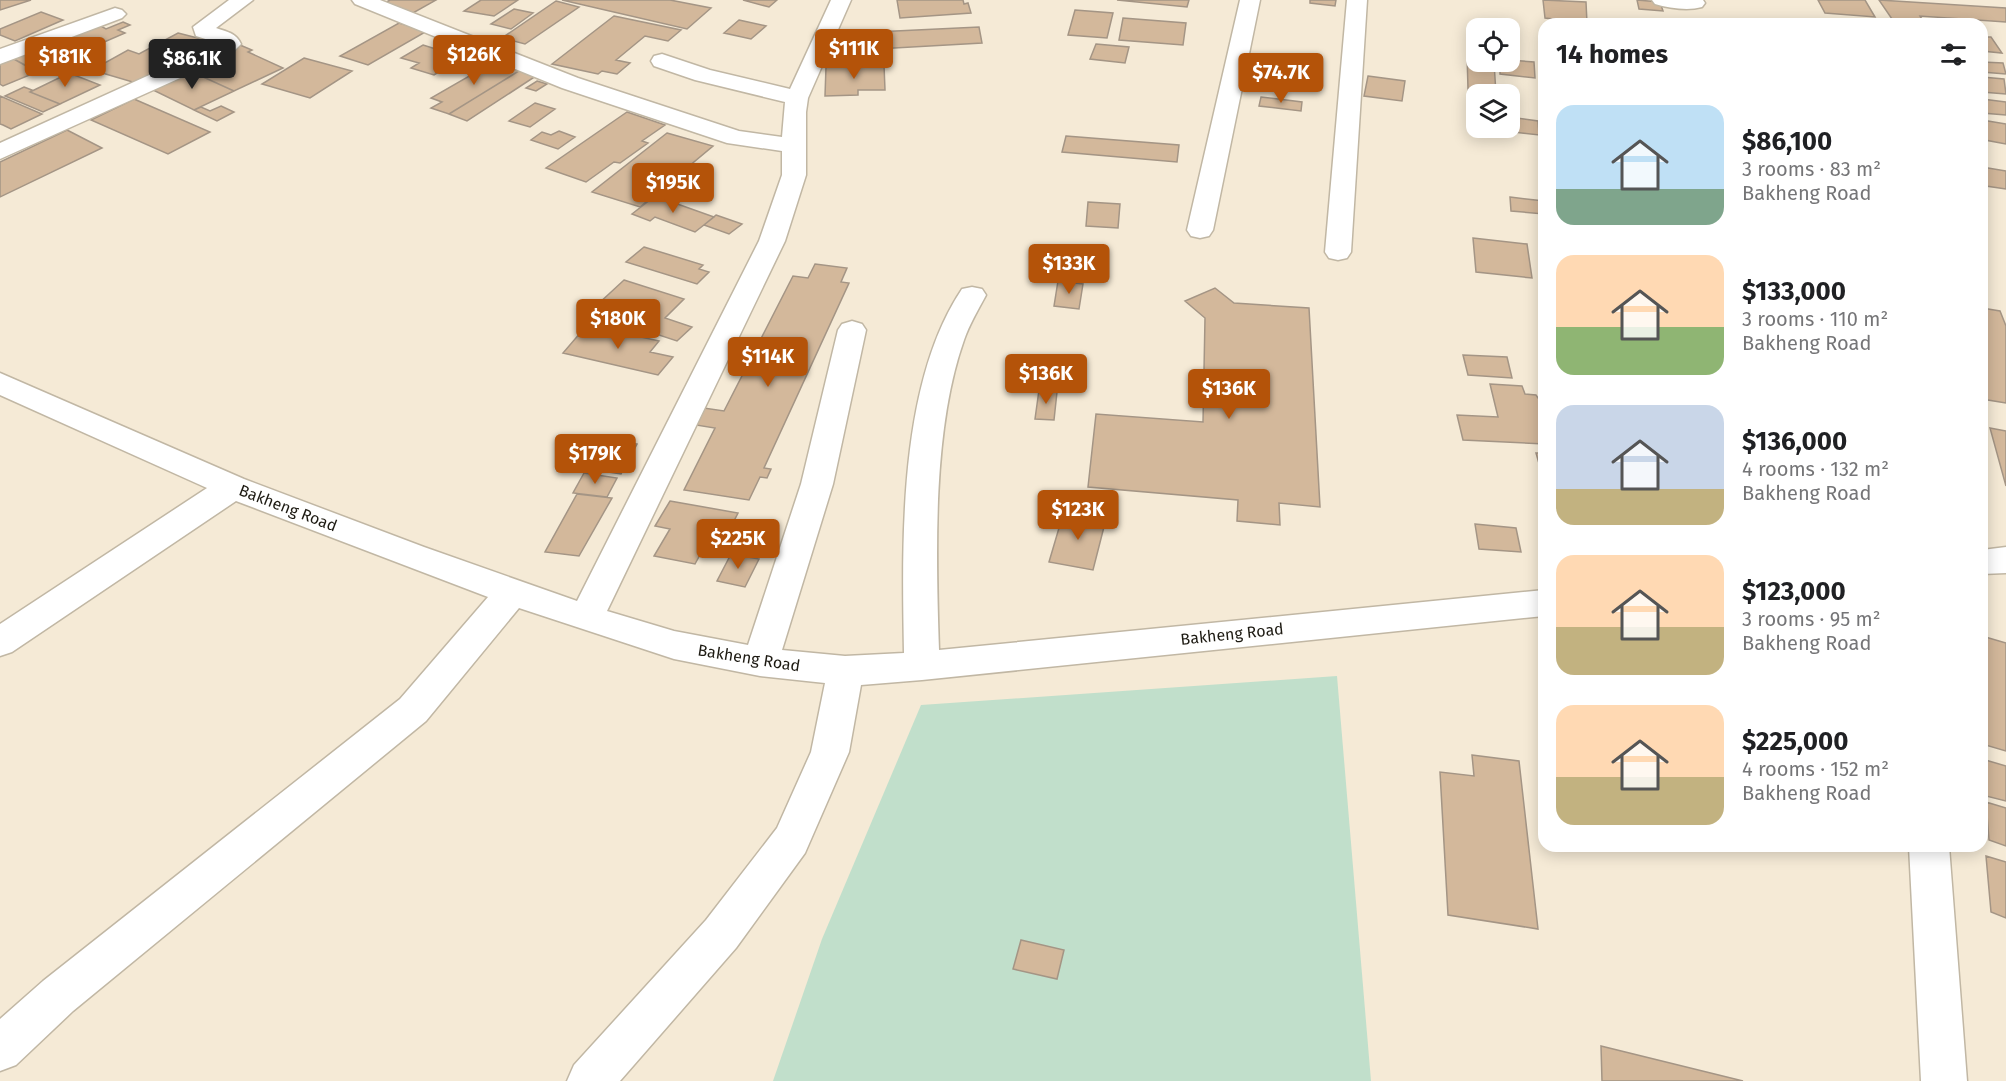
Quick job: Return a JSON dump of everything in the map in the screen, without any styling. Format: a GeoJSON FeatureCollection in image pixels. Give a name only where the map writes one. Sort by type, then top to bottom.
{"type":"FeatureCollection","features":[{"type":"Feature","properties":{"kind":"street"},"geometry":{"type":"LineString","coordinates":[[0,152],[221,51],[230,44],[228,39],[204,31],[204,27],[243,0]]}},
{"type":"Feature","properties":{"kind":"street"},"geometry":{"type":"LineString","coordinates":[[362,0],[510,61],[592,90],[735,138],[795,146]]}},
{"type":"Feature","properties":{"kind":"street"},"geometry":{"type":"LineString","coordinates":[[586,618],[772,241],[794,175],[794,112],[797,98],[841,0]]}},
{"type":"Feature","properties":{"kind":"street"},"geometry":{"type":"LineString","coordinates":[[1200,230],[1250,0]]}},
{"type":"Feature","properties":{"kind":"street"},"geometry":{"type":"LineString","coordinates":[[1338,252],[1357,0]]}},
{"type":"Feature","properties":{"kind":"street"},"geometry":{"type":"LineString","coordinates":[[1662,0],[1695,1],[1702,18]]}},
{"type":"Feature","properties":{"kind":"street"},"geometry":{"type":"LineString","coordinates":[[0,57],[115,14]]}},
{"type":"Feature","properties":{"kind":"street"},"geometry":{"type":"LineString","coordinates":[[662,61],[703,75],[797,98]]}},
{"type":"Feature","properties":{"kind":"street"},"geometry":{"type":"LineString","coordinates":[[922,666],[920,575],[927,442],[947,347],[972,295]]}},
{"type":"Feature","properties":{"kind":"street"},"geometry":{"type":"LineString","coordinates":[[760,662],[818,484],[852,330]]}},
{"type":"Feature","properties":{"kind":"street","name":"Bakheng Road"},"geometry":{"type":"LineString","coordinates":[[4,389],[233,487],[586,618],[674,645],[760,662],[845,671],[922,666],[1538,604]]}},
{"type":"Feature","properties":{"kind":"street"},"geometry":{"type":"LineString","coordinates":[[0,642],[233,487]]}},
{"type":"Feature","properties":{"kind":"street"},"geometry":{"type":"LineString","coordinates":[[1988,562],[2006,560]]}},
{"type":"Feature","properties":{"kind":"street"},"geometry":{"type":"LineString","coordinates":[[0,1049],[58,996],[413,710],[513,591]]}},
{"type":"Feature","properties":{"kind":"street"},"geometry":{"type":"LineString","coordinates":[[590,1081],[721,934],[791,840],[830,752],[845,671]]}},
{"type":"Feature","properties":{"kind":"street"},"geometry":{"type":"LineString","coordinates":[[1929,852],[1944,1081]]}},
{"type":"Feature","properties":{"kind":"green space"},"geometry":{"type":"Polygon","coordinates":[[[1337,676],[1371,1081],[773,1081],[822,939],[921,705],[1337,676]]]}},
{"type":"Feature","properties":{"kind":"building"},"geometry":{"type":"Polygon","coordinates":[[[0,0],[31,0],[0,10],[0,0]]]}},
{"type":"Feature","properties":{"kind":"building"},"geometry":{"type":"Polygon","coordinates":[[[390,0],[436,0],[413,13],[383,4],[390,0]]]}},
{"type":"Feature","properties":{"kind":"building"},"geometry":{"type":"Polygon","coordinates":[[[481,0],[518,0],[494,16],[464,11],[481,0]]]}},
{"type":"Feature","properties":{"kind":"building"},"geometry":{"type":"Polygon","coordinates":[[[562,0],[670,0],[711,8],[687,29],[562,0]]]}},
{"type":"Feature","properties":{"kind":"building"},"geometry":{"type":"Polygon","coordinates":[[[743,0],[777,0],[769,7],[743,0]]]}},
{"type":"Feature","properties":{"kind":"building"},"geometry":{"type":"Polygon","coordinates":[[[897,0],[963,0],[964,4],[968,3],[971,13],[900,18],[897,0]]]}},
{"type":"Feature","properties":{"kind":"building"},"geometry":{"type":"Polygon","coordinates":[[[1117,0],[1189,0],[1187,7],[1117,0]]]}},
{"type":"Feature","properties":{"kind":"building"},"geometry":{"type":"Polygon","coordinates":[[[1310,0],[1336,0],[1335,6],[1310,3],[1310,0]]]}},
{"type":"Feature","properties":{"kind":"building"},"geometry":{"type":"Polygon","coordinates":[[[1543,0],[1586,2],[1587,18],[1545,18],[1543,0]]]}},
{"type":"Feature","properties":{"kind":"building"},"geometry":{"type":"Polygon","coordinates":[[[1637,0],[1660,2],[1663,11],[1639,9],[1637,0]]]}},
{"type":"Feature","properties":{"kind":"building"},"geometry":{"type":"Polygon","coordinates":[[[1818,0],[1865,0],[1875,17],[1825,13],[1818,0]]]}},
{"type":"Feature","properties":{"kind":"building"},"geometry":{"type":"Polygon","coordinates":[[[1879,0],[2006,8],[2006,22],[1988,21],[1988,18],[1920,16],[1921,18],[1891,18],[1879,0]]]}},
{"type":"Feature","properties":{"kind":"building"},"geometry":{"type":"Polygon","coordinates":[[[556,1],[579,7],[525,44],[502,38],[556,1]]]}},
{"type":"Feature","properties":{"kind":"building"},"geometry":{"type":"Polygon","coordinates":[[[514,9],[533,13],[511,29],[491,24],[514,9]]]}},
{"type":"Feature","properties":{"kind":"building"},"geometry":{"type":"Polygon","coordinates":[[[1075,10],[1113,13],[1107,38],[1068,35],[1075,10]]]}},
{"type":"Feature","properties":{"kind":"building"},"geometry":{"type":"Polygon","coordinates":[[[41,12],[63,20],[15,41],[0,35],[0,29],[41,12]]]}},
{"type":"Feature","properties":{"kind":"building"},"geometry":{"type":"Polygon","coordinates":[[[614,16],[681,30],[668,41],[645,36],[616,60],[630,63],[617,74],[602,71],[598,74],[552,64],[614,16]]]}},
{"type":"Feature","properties":{"kind":"building"},"geometry":{"type":"Polygon","coordinates":[[[1123,18],[1186,23],[1183,45],[1119,40],[1123,18]]]}},
{"type":"Feature","properties":{"kind":"building"},"geometry":{"type":"Polygon","coordinates":[[[739,20],[766,26],[751,39],[724,33],[739,20]]]}},
{"type":"Feature","properties":{"kind":"building"},"geometry":{"type":"Polygon","coordinates":[[[123,22],[130,25],[118,30],[125,33],[86,50],[64,40],[99,25],[106,29],[123,22]]]}},
{"type":"Feature","properties":{"kind":"building"},"geometry":{"type":"Polygon","coordinates":[[[399,23],[427,31],[368,65],[340,56],[399,23]]]}},
{"type":"Feature","properties":{"kind":"building"},"geometry":{"type":"Polygon","coordinates":[[[979,27],[982,43],[877,49],[875,32],[979,27]]]}},
{"type":"Feature","properties":{"kind":"building"},"geometry":{"type":"Polygon","coordinates":[[[178,33],[221,44],[136,83],[92,70],[128,50],[139,54],[178,33]]]}},
{"type":"Feature","properties":{"kind":"building"},"geometry":{"type":"Polygon","coordinates":[[[1988,37],[1991,37],[2002,53],[1988,52],[1988,37]]]}},
{"type":"Feature","properties":{"kind":"building"},"geometry":{"type":"Polygon","coordinates":[[[47,44],[69,56],[34,70],[12,58],[47,44]]]}},
{"type":"Feature","properties":{"kind":"building"},"geometry":{"type":"Polygon","coordinates":[[[1096,44],[1129,47],[1125,63],[1090,59],[1096,44]]]}},
{"type":"Feature","properties":{"kind":"building"},"geometry":{"type":"Polygon","coordinates":[[[240,45],[252,50],[248,52],[283,68],[234,91],[190,71],[240,45]]]}},
{"type":"Feature","properties":{"kind":"building"},"geometry":{"type":"Polygon","coordinates":[[[423,45],[442,51],[451,45],[462,48],[452,54],[463,57],[434,75],[411,68],[419,63],[401,58],[423,45]]]}},
{"type":"Feature","properties":{"kind":"building"},"geometry":{"type":"Polygon","coordinates":[[[1256,54],[1300,59],[1299,70],[1254,65],[1256,54]]]}},
{"type":"Feature","properties":{"kind":"building"},"geometry":{"type":"Polygon","coordinates":[[[12,58],[37,72],[3,86],[0,84],[0,62],[12,58]]]}},
{"type":"Feature","properties":{"kind":"building"},"geometry":{"type":"Polygon","coordinates":[[[304,58],[352,71],[310,98],[262,84],[304,58]]]}},
{"type":"Feature","properties":{"kind":"building"},"geometry":{"type":"Polygon","coordinates":[[[497,60],[518,66],[514,69],[519,71],[449,114],[431,108],[442,102],[431,98],[497,60]]]}},
{"type":"Feature","properties":{"kind":"building"},"geometry":{"type":"Polygon","coordinates":[[[1520,61],[1534,62],[1535,78],[1500,74],[1500,72],[1520,72],[1520,61]]]}},
{"type":"Feature","properties":{"kind":"building"},"geometry":{"type":"Polygon","coordinates":[[[1988,62],[2003,63],[2006,74],[1988,72],[1988,62]]]}},
{"type":"Feature","properties":{"kind":"building"},"geometry":{"type":"Polygon","coordinates":[[[884,65],[885,90],[858,90],[858,95],[825,96],[826,67],[884,65]]]}},
{"type":"Feature","properties":{"kind":"building"},"geometry":{"type":"Polygon","coordinates":[[[522,69],[539,74],[467,121],[449,114],[522,69]]]}},
{"type":"Feature","properties":{"kind":"building"},"geometry":{"type":"Polygon","coordinates":[[[190,71],[234,91],[194,110],[151,89],[190,71]]]}},
{"type":"Feature","properties":{"kind":"building"},"geometry":{"type":"Polygon","coordinates":[[[1468,72],[1495,72],[1495,84],[1468,84],[1468,72]]]}},
{"type":"Feature","properties":{"kind":"building"},"geometry":{"type":"Polygon","coordinates":[[[69,73],[100,85],[60,104],[30,92],[69,73]]]}},
{"type":"Feature","properties":{"kind":"building"},"geometry":{"type":"Polygon","coordinates":[[[1368,76],[1405,81],[1402,101],[1364,96],[1368,76]]]}},
{"type":"Feature","properties":{"kind":"building"},"geometry":{"type":"Polygon","coordinates":[[[1988,78],[2004,79],[2006,94],[1988,92],[1988,78]]]}},
{"type":"Feature","properties":{"kind":"building"},"geometry":{"type":"Polygon","coordinates":[[[537,81],[547,84],[536,91],[526,88],[537,81]]]}},
{"type":"Feature","properties":{"kind":"building"},"geometry":{"type":"Polygon","coordinates":[[[24,87],[32,90],[30,92],[60,104],[43,112],[5,96],[24,87]]]}},
{"type":"Feature","properties":{"kind":"building"},"geometry":{"type":"Polygon","coordinates":[[[0,96],[42,114],[11,129],[0,124],[0,96]]]}},
{"type":"Feature","properties":{"kind":"building"},"geometry":{"type":"Polygon","coordinates":[[[1261,97],[1302,102],[1301,111],[1259,106],[1261,97]]]}},
{"type":"Feature","properties":{"kind":"building"},"geometry":{"type":"Polygon","coordinates":[[[134,99],[210,132],[168,154],[91,120],[134,99]]]}},
{"type":"Feature","properties":{"kind":"building"},"geometry":{"type":"Polygon","coordinates":[[[1988,100],[2006,102],[2006,115],[1988,114],[1988,100]]]}},
{"type":"Feature","properties":{"kind":"building"},"geometry":{"type":"Polygon","coordinates":[[[535,103],[555,109],[530,127],[509,121],[535,103]]]}},
{"type":"Feature","properties":{"kind":"building"},"geometry":{"type":"Polygon","coordinates":[[[221,106],[234,112],[217,121],[194,110],[201,107],[210,111],[221,106]]]}},
{"type":"Feature","properties":{"kind":"building"},"geometry":{"type":"Polygon","coordinates":[[[627,112],[665,125],[642,141],[648,143],[620,163],[614,162],[586,182],[546,168],[627,112]]]}},
{"type":"Feature","properties":{"kind":"building"},"geometry":{"type":"Polygon","coordinates":[[[1520,119],[1538,121],[1538,135],[1520,133],[1520,119]]]}},
{"type":"Feature","properties":{"kind":"building"},"geometry":{"type":"Polygon","coordinates":[[[1988,121],[2006,124],[2006,144],[1988,141],[1988,121]]]}},
{"type":"Feature","properties":{"kind":"building"},"geometry":{"type":"Polygon","coordinates":[[[67,130],[102,148],[0,197],[0,162],[67,130]]]}},
{"type":"Feature","properties":{"kind":"building"},"geometry":{"type":"Polygon","coordinates":[[[559,131],[575,137],[558,149],[531,140],[542,132],[551,135],[559,131]]]}},
{"type":"Feature","properties":{"kind":"building"},"geometry":{"type":"Polygon","coordinates":[[[667,133],[713,146],[640,207],[592,192],[667,133]]]}},
{"type":"Feature","properties":{"kind":"building"},"geometry":{"type":"Polygon","coordinates":[[[1066,136],[1179,145],[1177,162],[1062,152],[1066,136]]]}},
{"type":"Feature","properties":{"kind":"building"},"geometry":{"type":"Polygon","coordinates":[[[1988,168],[2006,171],[2006,189],[1988,186],[1988,168]]]}},
{"type":"Feature","properties":{"kind":"building"},"geometry":{"type":"Polygon","coordinates":[[[677,185],[692,190],[684,197],[668,192],[677,185]]]}},
{"type":"Feature","properties":{"kind":"building"},"geometry":{"type":"Polygon","coordinates":[[[655,196],[714,217],[695,232],[655,217],[650,221],[632,214],[655,196]]]}},
{"type":"Feature","properties":{"kind":"building"},"geometry":{"type":"Polygon","coordinates":[[[1510,197],[1538,200],[1538,213],[1511,211],[1510,197]]]}},
{"type":"Feature","properties":{"kind":"building"},"geometry":{"type":"Polygon","coordinates":[[[1088,202],[1120,204],[1118,228],[1086,226],[1088,202]]]}},
{"type":"Feature","properties":{"kind":"building"},"geometry":{"type":"Polygon","coordinates":[[[716,215],[742,224],[729,234],[704,225],[716,215]]]}},
{"type":"Feature","properties":{"kind":"building"},"geometry":{"type":"Polygon","coordinates":[[[1473,238],[1527,244],[1532,278],[1476,272],[1473,238]]]}},
{"type":"Feature","properties":{"kind":"building"},"geometry":{"type":"Polygon","coordinates":[[[644,247],[703,265],[699,269],[709,272],[697,284],[626,262],[644,247]]]}},
{"type":"Feature","properties":{"kind":"building"},"geometry":{"type":"Polygon","coordinates":[[[815,264],[847,268],[841,282],[849,283],[764,468],[771,469],[767,478],[760,477],[749,500],[684,490],[715,428],[696,425],[704,408],[724,411],[793,276],[808,278],[815,264]]]}},
{"type":"Feature","properties":{"kind":"building"},"geometry":{"type":"Polygon","coordinates":[[[624,280],[684,299],[665,318],[692,327],[677,341],[641,329],[635,335],[583,318],[624,280]]]}},
{"type":"Feature","properties":{"kind":"building"},"geometry":{"type":"Polygon","coordinates":[[[1058,281],[1083,284],[1079,309],[1054,306],[1058,281]]]}},
{"type":"Feature","properties":{"kind":"building"},"geometry":{"type":"Polygon","coordinates":[[[1215,288],[1234,303],[1309,308],[1320,507],[1279,503],[1280,525],[1237,521],[1238,500],[1088,487],[1096,414],[1203,422],[1205,318],[1185,301],[1215,288]]]}},
{"type":"Feature","properties":{"kind":"building"},"geometry":{"type":"Polygon","coordinates":[[[1988,309],[2000,311],[2006,326],[2006,403],[1988,400],[1988,309]]]}},
{"type":"Feature","properties":{"kind":"building"},"geometry":{"type":"Polygon","coordinates":[[[587,325],[659,341],[650,352],[673,357],[658,375],[563,353],[587,325]]]}},
{"type":"Feature","properties":{"kind":"building"},"geometry":{"type":"Polygon","coordinates":[[[1463,355],[1507,357],[1512,378],[1468,375],[1463,355]]]}},
{"type":"Feature","properties":{"kind":"building"},"geometry":{"type":"Polygon","coordinates":[[[1490,384],[1522,386],[1525,394],[1536,395],[1538,398],[1538,444],[1463,440],[1457,415],[1498,417],[1490,384]]]}},
{"type":"Feature","properties":{"kind":"building"},"geometry":{"type":"Polygon","coordinates":[[[1039,390],[1057,392],[1054,420],[1035,419],[1039,390]]]}},
{"type":"Feature","properties":{"kind":"building"},"geometry":{"type":"Polygon","coordinates":[[[1990,428],[2006,431],[2006,486],[1990,428]]]}},
{"type":"Feature","properties":{"kind":"building"},"geometry":{"type":"Polygon","coordinates":[[[605,439],[637,444],[621,474],[588,469],[605,439]]]}},
{"type":"Feature","properties":{"kind":"building"},"geometry":{"type":"Polygon","coordinates":[[[584,473],[617,478],[607,497],[573,493],[584,473]]]}},
{"type":"Feature","properties":{"kind":"building"},"geometry":{"type":"Polygon","coordinates":[[[577,494],[612,498],[579,556],[545,552],[577,494]]]}},
{"type":"Feature","properties":{"kind":"building"},"geometry":{"type":"Polygon","coordinates":[[[670,501],[738,513],[716,556],[701,553],[695,564],[654,556],[670,529],[655,526],[670,501]]]}},
{"type":"Feature","properties":{"kind":"building"},"geometry":{"type":"Polygon","coordinates":[[[1064,511],[1106,519],[1093,570],[1049,562],[1064,511]]]}},
{"type":"Feature","properties":{"kind":"building"},"geometry":{"type":"Polygon","coordinates":[[[1475,524],[1516,528],[1521,552],[1479,549],[1475,524]]]}},
{"type":"Feature","properties":{"kind":"building"},"geometry":{"type":"Polygon","coordinates":[[[731,554],[759,559],[745,587],[717,581],[731,554]]]}},
{"type":"Feature","properties":{"kind":"building"},"geometry":{"type":"Polygon","coordinates":[[[1988,638],[2006,643],[2006,751],[1988,746],[1988,638]]]}},
{"type":"Feature","properties":{"kind":"building"},"geometry":{"type":"Polygon","coordinates":[[[1472,755],[1519,761],[1538,929],[1448,915],[1440,772],[1474,776],[1472,755]]]}},
{"type":"Feature","properties":{"kind":"building"},"geometry":{"type":"Polygon","coordinates":[[[1988,761],[2006,766],[2006,801],[1988,796],[1988,761]]]}},
{"type":"Feature","properties":{"kind":"building"},"geometry":{"type":"Polygon","coordinates":[[[1988,803],[2006,808],[2006,846],[1989,840],[1988,803]]]}},
{"type":"Feature","properties":{"kind":"building"},"geometry":{"type":"Polygon","coordinates":[[[1986,856],[2006,862],[2006,918],[1991,912],[1986,856]]]}},
{"type":"Feature","properties":{"kind":"building"},"geometry":{"type":"Polygon","coordinates":[[[1021,940],[1064,950],[1057,979],[1013,969],[1021,940]]]}},
{"type":"Feature","properties":{"kind":"building"},"geometry":{"type":"Polygon","coordinates":[[[1601,1046],[1743,1081],[1602,1081],[1601,1046]]]}}]}
